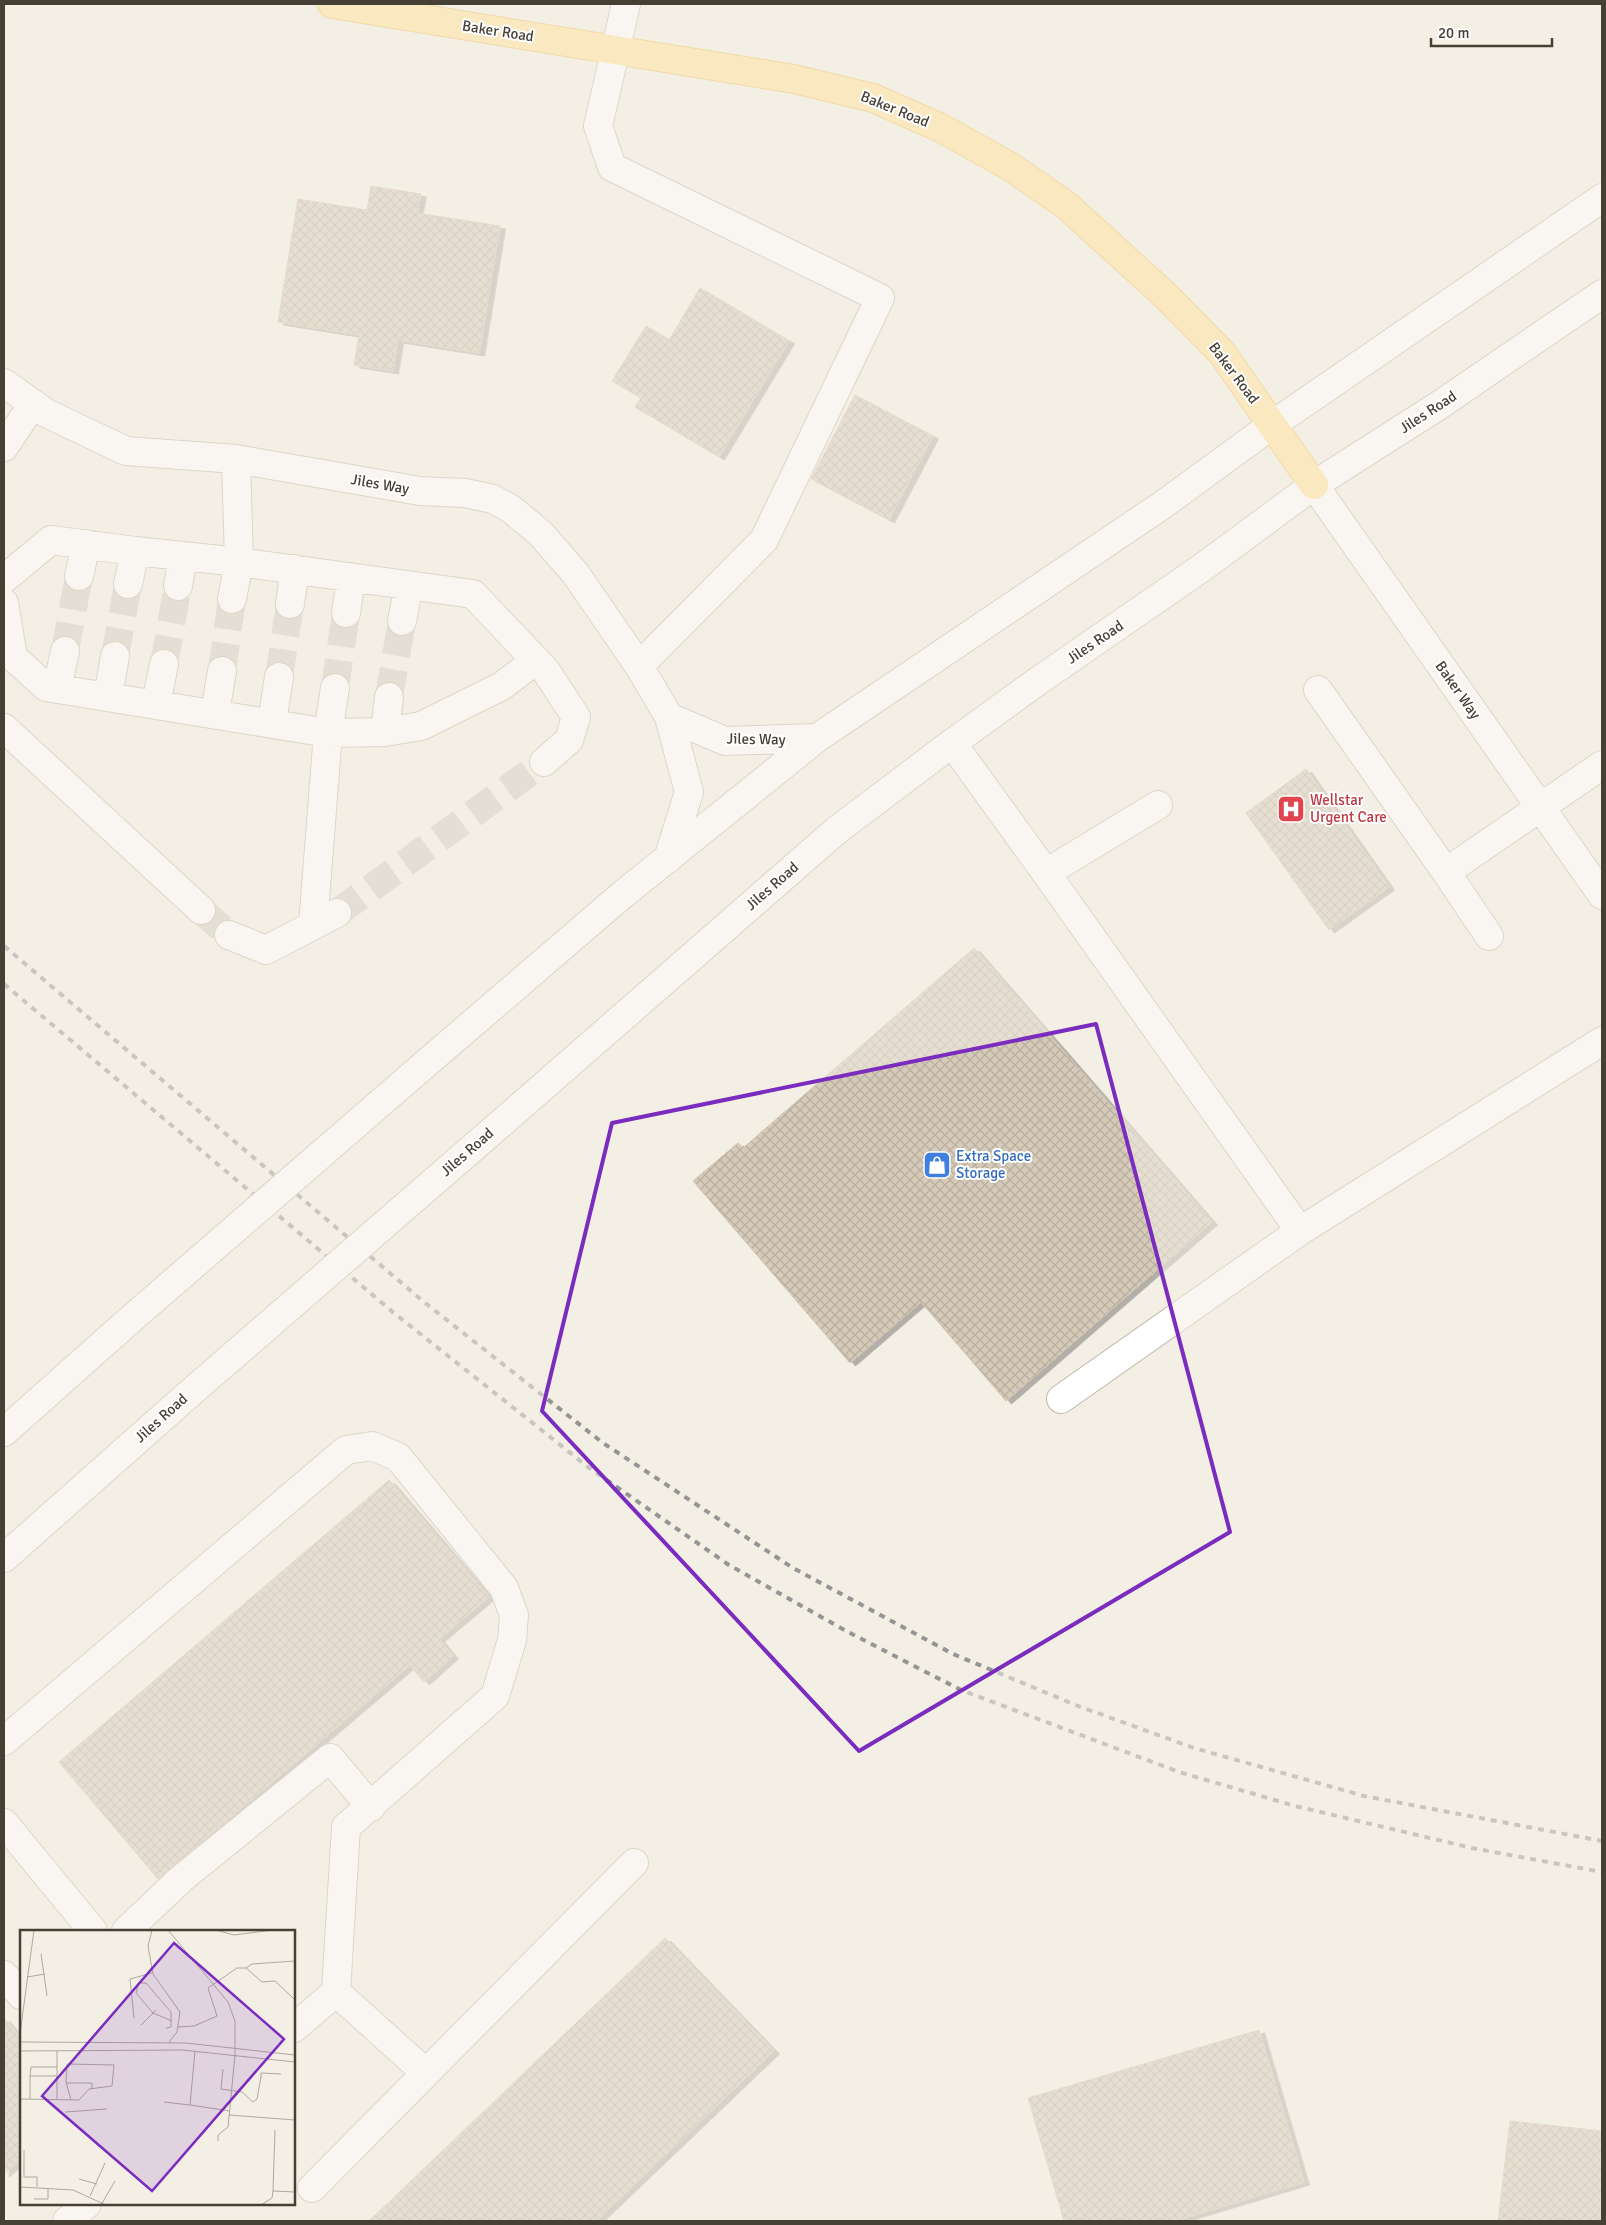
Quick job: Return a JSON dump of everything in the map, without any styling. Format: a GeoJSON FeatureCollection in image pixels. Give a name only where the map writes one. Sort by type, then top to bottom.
{"type":"FeatureCollection","features":[{"type":"Feature","properties":{"kind":"main road","name":"Baker Road"},"geometry":{"type":"LineString","coordinates":[[332,4],[794,79],[873,98],[941,128],[1011,167],[1066,205],[1166,296],[1222,352],[1314,485]]}},
{"type":"Feature","properties":{"kind":"street"},"geometry":{"type":"LineString","coordinates":[[626,4],[617,50],[598,126],[612,167],[880,298],[764,540],[640,666]]}},
{"type":"Feature","properties":{"kind":"street"},"geometry":{"type":"LineString","coordinates":[[4,1432],[131,1319],[622,895],[817,738],[1161,506],[1272,425],[1602,198]]}},
{"type":"Feature","properties":{"kind":"street","name":"Jiles Road"},"geometry":{"type":"LineString","coordinates":[[4,1558],[189,1394],[837,830],[952,743],[1203,567],[1314,485],[1438,406],[1602,294]]}},
{"type":"Feature","properties":{"kind":"street","name":"Jiles Way"},"geometry":{"type":"LineString","coordinates":[[4,382],[46,413],[126,451],[236,459],[420,491],[466,493],[493,499],[511,509],[540,533],[575,573],[640,666],[668,717],[689,792],[668,859]]}},
{"type":"Feature","properties":{"kind":"street"},"geometry":{"type":"LineString","coordinates":[[4,447],[33,404]]}},
{"type":"Feature","properties":{"kind":"street"},"geometry":{"type":"LineString","coordinates":[[232,599],[238,562],[236,459]]}},
{"type":"Feature","properties":{"kind":"street","name":"Baker Way"},"geometry":{"type":"LineString","coordinates":[[1314,485],[1602,895]]}},
{"type":"Feature","properties":{"kind":"street"},"geometry":{"type":"LineString","coordinates":[[4,579],[52,540],[296,569],[473,594],[546,671],[576,717],[569,740],[544,762]]}},
{"type":"Feature","properties":{"kind":"street"},"geometry":{"type":"LineString","coordinates":[[79,576],[86,544]]}},
{"type":"Feature","properties":{"kind":"street"},"geometry":{"type":"LineString","coordinates":[[128,584],[135,551]]}},
{"type":"Feature","properties":{"kind":"street"},"geometry":{"type":"LineString","coordinates":[[178,586],[183,557]]}},
{"type":"Feature","properties":{"kind":"street"},"geometry":{"type":"LineString","coordinates":[[290,604],[296,569]]}},
{"type":"Feature","properties":{"kind":"street"},"geometry":{"type":"LineString","coordinates":[[346,613],[351,577]]}},
{"type":"Feature","properties":{"kind":"street"},"geometry":{"type":"LineString","coordinates":[[402,621],[409,585]]}},
{"type":"Feature","properties":{"kind":"street"},"geometry":{"type":"LineString","coordinates":[[4,603],[13,657],[46,687],[272,722],[328,733],[384,732],[421,726],[502,686],[536,660]]}},
{"type":"Feature","properties":{"kind":"street"},"geometry":{"type":"LineString","coordinates":[[57,689],[65,651]]}},
{"type":"Feature","properties":{"kind":"street"},"geometry":{"type":"LineString","coordinates":[[108,697],[115,656]]}},
{"type":"Feature","properties":{"kind":"street"},"geometry":{"type":"LineString","coordinates":[[156,704],[164,664]]}},
{"type":"Feature","properties":{"kind":"street"},"geometry":{"type":"LineString","coordinates":[[215,713],[222,671]]}},
{"type":"Feature","properties":{"kind":"street"},"geometry":{"type":"LineString","coordinates":[[272,722],[279,677]]}},
{"type":"Feature","properties":{"kind":"street"},"geometry":{"type":"LineString","coordinates":[[313,925],[328,733],[335,688]]}},
{"type":"Feature","properties":{"kind":"street"},"geometry":{"type":"LineString","coordinates":[[1318,690],[1489,936]]}},
{"type":"Feature","properties":{"kind":"street"},"geometry":{"type":"LineString","coordinates":[[384,732],[389,697]]}},
{"type":"Feature","properties":{"kind":"street","name":"Jiles Way"},"geometry":{"type":"LineString","coordinates":[[668,717],[725,741],[817,738]]}},
{"type":"Feature","properties":{"kind":"street"},"geometry":{"type":"LineString","coordinates":[[4,728],[201,910]]}},
{"type":"Feature","properties":{"kind":"street"},"geometry":{"type":"LineString","coordinates":[[952,743],[1300,1231]]}},
{"type":"Feature","properties":{"kind":"street"},"geometry":{"type":"LineString","coordinates":[[1446,872],[1602,765]]}},
{"type":"Feature","properties":{"kind":"street"},"geometry":{"type":"LineString","coordinates":[[1046,873],[1158,805]]}},
{"type":"Feature","properties":{"kind":"street"},"geometry":{"type":"LineString","coordinates":[[229,935],[266,950],[337,913]]}},
{"type":"Feature","properties":{"kind":"street"},"geometry":{"type":"LineString","coordinates":[[1061,1399],[1300,1231],[1602,1041]]}},
{"type":"Feature","properties":{"kind":"street"},"geometry":{"type":"LineString","coordinates":[[4,1741],[346,1450],[372,1446],[398,1457],[504,1588],[514,1615],[512,1640],[496,1696],[346,1827],[336,1992],[295,2027]]}},
{"type":"Feature","properties":{"kind":"street"},"geometry":{"type":"LineString","coordinates":[[127,1930],[181,1879],[330,1758],[371,1807]]}},
{"type":"Feature","properties":{"kind":"street"},"geometry":{"type":"LineString","coordinates":[[4,1823],[92,1930]]}},
{"type":"Feature","properties":{"kind":"street"},"geometry":{"type":"LineString","coordinates":[[312,2188],[634,1863]]}},
{"type":"Feature","properties":{"kind":"street"},"geometry":{"type":"LineString","coordinates":[[4,1975],[20,1994]]}},
{"type":"Feature","properties":{"kind":"street"},"geometry":{"type":"LineString","coordinates":[[336,1992],[426,2073]]}},
{"type":"Feature","properties":{"kind":"street"},"geometry":{"type":"LineString","coordinates":[[67,2221],[87,2205]]}},
{"type":"Feature","properties":{"kind":"highlighted area"},"geometry":{"type":"Polygon","coordinates":[[[1096,1024],[1230,1532],[859,1751],[542,1411],[612,1123],[1096,1024]]]}},
{"type":"Feature","properties":{"kind":"building"},"geometry":{"type":"Polygon","coordinates":[[[371,186],[421,194],[417,213],[500,226],[479,353],[398,340],[393,371],[354,365],[359,335],[278,322],[298,199],[367,210],[371,186]]]}},
{"type":"Feature","properties":{"kind":"building"},"geometry":{"type":"Polygon","coordinates":[[[700,288],[789,341],[719,457],[635,407],[641,398],[612,381],[646,326],[669,340],[700,288]]]}},
{"type":"Feature","properties":{"kind":"building"},"geometry":{"type":"Polygon","coordinates":[[[855,395],[933,436],[889,520],[811,479],[855,395]]]}},
{"type":"Feature","properties":{"kind":"building"},"geometry":{"type":"Polygon","coordinates":[[[1306,769],[1389,887],[1329,930],[1246,813],[1306,769]]]}},
{"type":"Feature","properties":{"kind":"building","name":"Extra Space Storage"},"geometry":{"type":"Polygon","coordinates":[[[974,948],[1212,1222],[1006,1401],[921,1302],[850,1363],[693,1181],[738,1143],[743,1148],[974,948]]]}},
{"type":"Feature","properties":{"kind":"building"},"geometry":{"type":"Polygon","coordinates":[[[389,1480],[489,1597],[439,1639],[453,1656],[424,1682],[410,1665],[158,1879],[59,1762],[389,1480]]]}},
{"type":"Feature","properties":{"kind":"building"},"geometry":{"type":"Polygon","coordinates":[[[665,1938],[774,2051],[596,2221],[369,2221],[665,1938]]]}},
{"type":"Feature","properties":{"kind":"building"},"geometry":{"type":"Polygon","coordinates":[[[4,2018],[20,2037],[20,2160],[4,2174],[4,2018]]]}},
{"type":"Feature","properties":{"kind":"building"},"geometry":{"type":"Polygon","coordinates":[[[1259,2030],[1304,2182],[1181,2219],[1182,2221],[1064,2221],[1028,2098],[1259,2030]]]}},
{"type":"Feature","properties":{"kind":"building"},"geometry":{"type":"Polygon","coordinates":[[[1510,2121],[1602,2131],[1602,2203],[1600,2221],[1498,2221],[1510,2121]]]}},
{"type":"Feature","properties":{"kind":"tunnel"},"geometry":{"type":"LineString","coordinates":[[65,651],[79,576]]}},
{"type":"Feature","properties":{"kind":"tunnel"},"geometry":{"type":"LineString","coordinates":[[115,656],[128,584]]}},
{"type":"Feature","properties":{"kind":"tunnel"},"geometry":{"type":"LineString","coordinates":[[164,664],[178,586]]}},
{"type":"Feature","properties":{"kind":"tunnel"},"geometry":{"type":"LineString","coordinates":[[222,671],[232,599]]}},
{"type":"Feature","properties":{"kind":"tunnel"},"geometry":{"type":"LineString","coordinates":[[279,677],[290,604]]}},
{"type":"Feature","properties":{"kind":"tunnel"},"geometry":{"type":"LineString","coordinates":[[335,688],[346,613]]}},
{"type":"Feature","properties":{"kind":"tunnel"},"geometry":{"type":"LineString","coordinates":[[389,697],[402,621]]}},
{"type":"Feature","properties":{"kind":"tunnel"},"geometry":{"type":"LineString","coordinates":[[337,913],[544,762]]}},
{"type":"Feature","properties":{"kind":"tunnel"},"geometry":{"type":"LineString","coordinates":[[201,910],[229,935]]}},
{"type":"Feature","properties":{"kind":"railway"},"geometry":{"type":"LineString","coordinates":[[4,946],[424,1302],[603,1443],[793,1568],[953,1654],[1078,1706],[1194,1748],[1364,1796],[1602,1841]]}},
{"type":"Feature","properties":{"kind":"railway"},"geometry":{"type":"LineString","coordinates":[[4,984],[394,1313],[588,1467],[729,1565],[848,1632],[961,1690],[1179,1772],[1295,1806],[1472,1848],[1602,1872]]}},
{"type":"Feature","properties":{"kind":"place","name":"Wellstar Urgent Care"},"geometry":{"type":"Point","coordinates":[1291,809]}},
{"type":"Feature","properties":{"kind":"place","name":"Extra Space Storage"},"geometry":{"type":"Point","coordinates":[937,1165]}}]}
